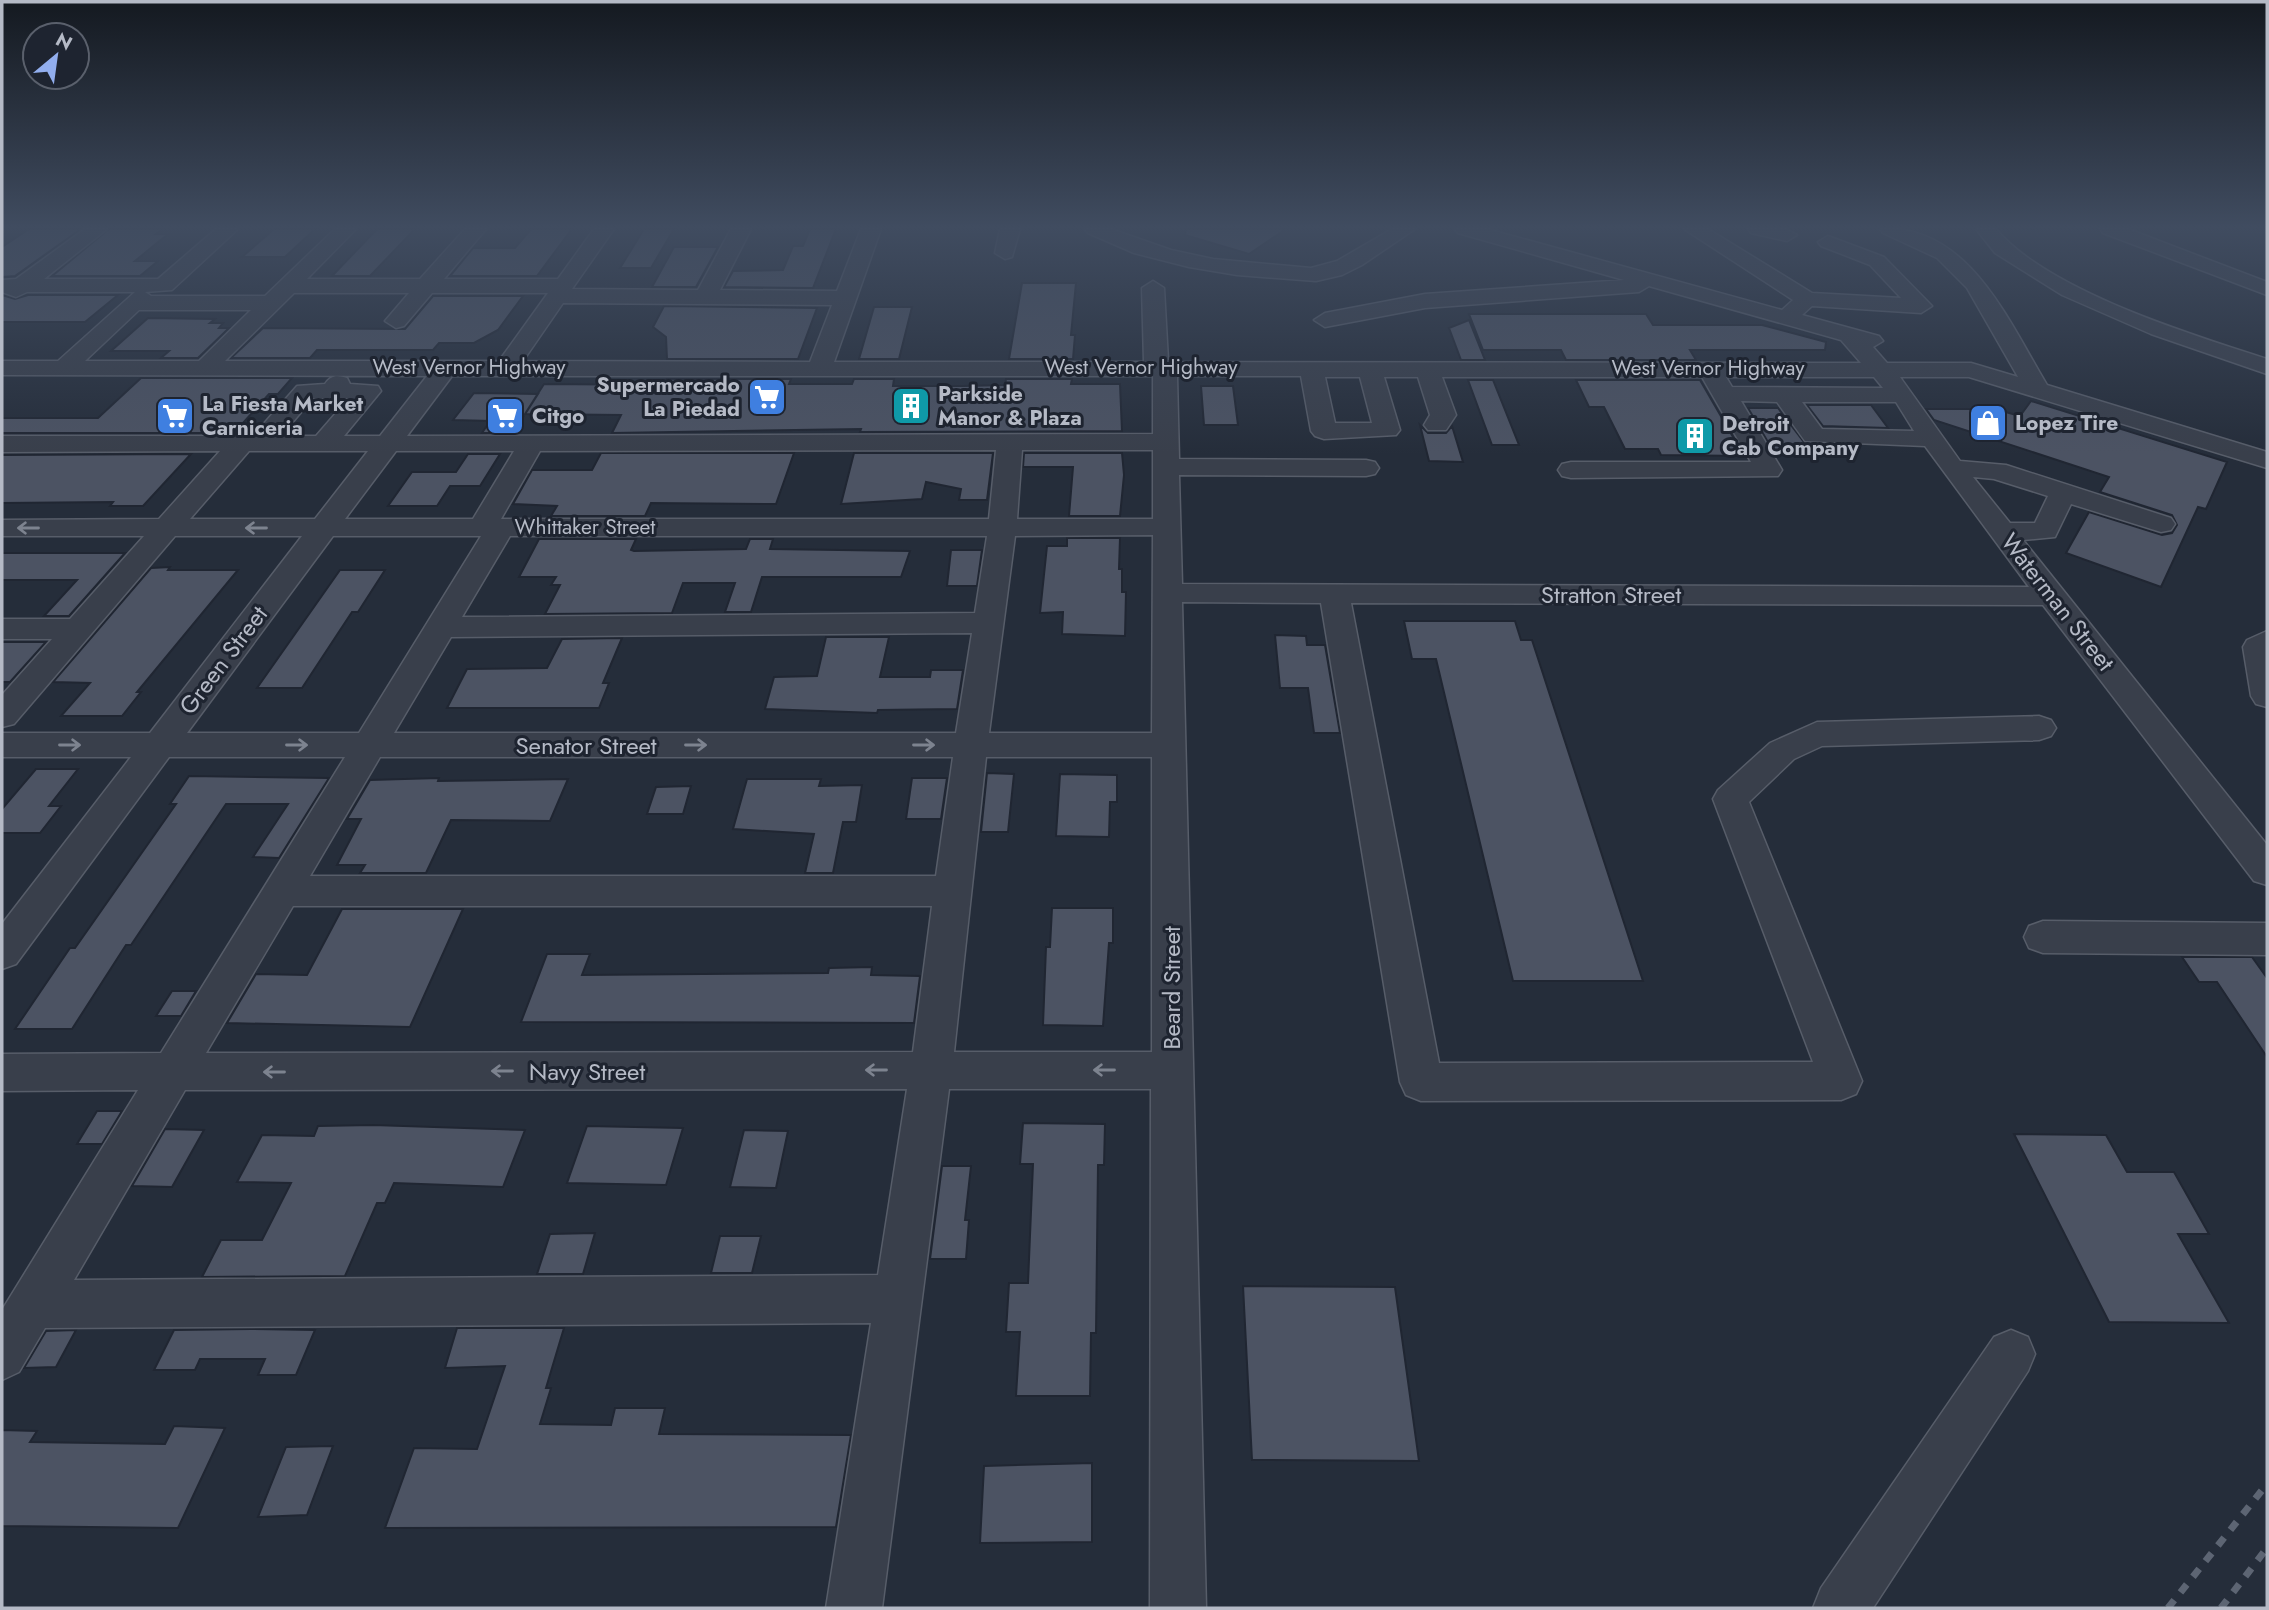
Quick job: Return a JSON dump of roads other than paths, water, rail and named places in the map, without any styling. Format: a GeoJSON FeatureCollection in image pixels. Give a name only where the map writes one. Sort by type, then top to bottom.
{"type":"FeatureCollection","features":[{"type":"Feature","properties":{"kind":"street"},"geometry":{"type":"LineString","coordinates":[[64,368],[133,304]]}},
{"type":"Feature","properties":{"kind":"street"},"geometry":{"type":"LineString","coordinates":[[205,368],[269,304]]}},
{"type":"Feature","properties":{"kind":"street"},"geometry":{"type":"LineString","coordinates":[[396,321],[411,304]]}},
{"type":"Feature","properties":{"kind":"street"},"geometry":{"type":"LineString","coordinates":[[507,368],[552,304]]}},
{"type":"Feature","properties":{"kind":"street"},"geometry":{"type":"LineString","coordinates":[[820,367],[843,304]]}},
{"type":"Feature","properties":{"kind":"street","name":"Beard Street"},"geometry":{"type":"LineString","coordinates":[[1155,304],[1167,455],[1178,1608]]}},
{"type":"Feature","properties":{"kind":"street"},"geometry":{"type":"LineString","coordinates":[[1325,320],[1409,304]]}},
{"type":"Feature","properties":{"kind":"street"},"geometry":{"type":"LineString","coordinates":[[1740,304],[1971,370]]}},
{"type":"Feature","properties":{"kind":"street"},"geometry":{"type":"LineString","coordinates":[[1787,317],[1801,304]]}},
{"type":"Feature","properties":{"kind":"street"},"geometry":{"type":"LineString","coordinates":[[1891,304],[1921,306],[1919,304]]}},
{"type":"Feature","properties":{"kind":"street"},"geometry":{"type":"LineString","coordinates":[[1987,304],[2038,390]]}},
{"type":"Feature","properties":{"kind":"street"},"geometry":{"type":"LineString","coordinates":[[2105,304],[2213,349],[2267,367]]}},
{"type":"Feature","properties":{"kind":"street","name":"Waterman Street"},"geometry":{"type":"LineString","coordinates":[[1847,334],[1903,395],[1952,468],[2267,871]]}},
{"type":"Feature","properties":{"kind":"street","name":"West Vernor Highway"},"geometry":{"type":"LineString","coordinates":[[2,368],[820,367],[935,360],[1161,367],[1971,370],[2267,460]]}},
{"type":"Feature","properties":{"kind":"street"},"geometry":{"type":"LineString","coordinates":[[1311,367],[1324,431],[1387,430],[1369,367]]}},
{"type":"Feature","properties":{"kind":"street"},"geometry":{"type":"LineString","coordinates":[[331,391],[352,368]]}},
{"type":"Feature","properties":{"kind":"street","name":"Green Street"},"geometry":{"type":"LineString","coordinates":[[2,953],[445,368]]}},
{"type":"Feature","properties":{"kind":"street"},"geometry":{"type":"LineString","coordinates":[[1427,368],[1443,415],[1437,425]]}},
{"type":"Feature","properties":{"kind":"street"},"geometry":{"type":"LineString","coordinates":[[1570,470],[1769,470],[1709,368]]}},
{"type":"Feature","properties":{"kind":"street"},"geometry":{"type":"LineString","coordinates":[[1806,368],[1824,395]]}},
{"type":"Feature","properties":{"kind":"street"},"geometry":{"type":"LineString","coordinates":[[2,716],[168,528],[306,391],[369,391],[324,443]]}},
{"type":"Feature","properties":{"kind":"street"},"geometry":{"type":"LineString","coordinates":[[1725,394],[1903,395]]}},
{"type":"Feature","properties":{"kind":"street"},"geometry":{"type":"LineString","coordinates":[[1785,395],[1814,436],[1933,439]]}},
{"type":"Feature","properties":{"kind":"street"},"geometry":{"type":"LineString","coordinates":[[341,423],[394,434],[532,443],[1010,442],[1366,468]]}},
{"type":"Feature","properties":{"kind":"street"},"geometry":{"type":"LineString","coordinates":[[2,444],[324,443],[394,434]]}},
{"type":"Feature","properties":{"kind":"street"},"geometry":{"type":"LineString","coordinates":[[854,1608],[931,1070],[971,745],[1002,527],[1010,442]]}},
{"type":"Feature","properties":{"kind":"street"},"geometry":{"type":"LineString","coordinates":[[2,1355],[441,627],[532,443]]}},
{"type":"Feature","properties":{"kind":"street"},"geometry":{"type":"LineString","coordinates":[[1952,468],[1997,471],[2161,524]]}},
{"type":"Feature","properties":{"kind":"street"},"geometry":{"type":"LineString","coordinates":[[2003,532],[2045,531],[2063,492]]}},
{"type":"Feature","properties":{"kind":"street","name":"Whittaker Street"},"geometry":{"type":"LineString","coordinates":[[2,528],[1168,527]]}},
{"type":"Feature","properties":{"kind":"street","name":"Stratton Street"},"geometry":{"type":"LineString","coordinates":[[1168,593],[2053,596]]}},
{"type":"Feature","properties":{"kind":"street"},"geometry":{"type":"LineString","coordinates":[[1334,593],[1347,650],[1422,1082],[1841,1081],[1730,799],[1782,751],[1817,734],[2039,728]]}},
{"type":"Feature","properties":{"kind":"street"},"geometry":{"type":"LineString","coordinates":[[441,627],[988,623]]}},
{"type":"Feature","properties":{"kind":"street"},"geometry":{"type":"LineString","coordinates":[[2,629],[79,629]]}},
{"type":"Feature","properties":{"kind":"street"},"geometry":{"type":"LineString","coordinates":[[2267,641],[2258,647],[2267,696]]}},
{"type":"Feature","properties":{"kind":"street","name":"Senator Street"},"geometry":{"type":"LineString","coordinates":[[2,746],[1170,745]]}},
{"type":"Feature","properties":{"kind":"street"},"geometry":{"type":"LineString","coordinates":[[281,891],[953,891]]}},
{"type":"Feature","properties":{"kind":"street"},"geometry":{"type":"LineString","coordinates":[[2043,937],[2267,939]]}},
{"type":"Feature","properties":{"kind":"street","name":"Navy Street"},"geometry":{"type":"LineString","coordinates":[[2,1072],[1172,1070]]}},
{"type":"Feature","properties":{"kind":"street"},"geometry":{"type":"LineString","coordinates":[[32,1304],[899,1299]]}},
{"type":"Feature","properties":{"kind":"street"},"geometry":{"type":"LineString","coordinates":[[1841,1608],[2011,1354]]}},
{"type":"Feature","properties":{"kind":"railway"},"geometry":{"type":"LineString","coordinates":[[2168,1608],[2267,1484]]}},
{"type":"Feature","properties":{"kind":"railway"},"geometry":{"type":"LineString","coordinates":[[2221,1608],[2267,1548]]}},
{"type":"Feature","properties":{"kind":"place","name":"Supermercado La Piedad"},"geometry":{"type":"Point","coordinates":[767,397]}},
{"type":"Feature","properties":{"kind":"place","name":"Parkside Manor & Plaza"},"geometry":{"type":"Point","coordinates":[911,406]}},
{"type":"Feature","properties":{"kind":"place","name":"La Fiesta Market Carniceria"},"geometry":{"type":"Point","coordinates":[175,416]}},
{"type":"Feature","properties":{"kind":"place","name":"Citgo"},"geometry":{"type":"Point","coordinates":[505,416]}},
{"type":"Feature","properties":{"kind":"place","name":"Lopez Tire"},"geometry":{"type":"Point","coordinates":[1988,423]}},
{"type":"Feature","properties":{"kind":"place","name":"Detroit Cab Company"},"geometry":{"type":"Point","coordinates":[1695,436]}}]}
